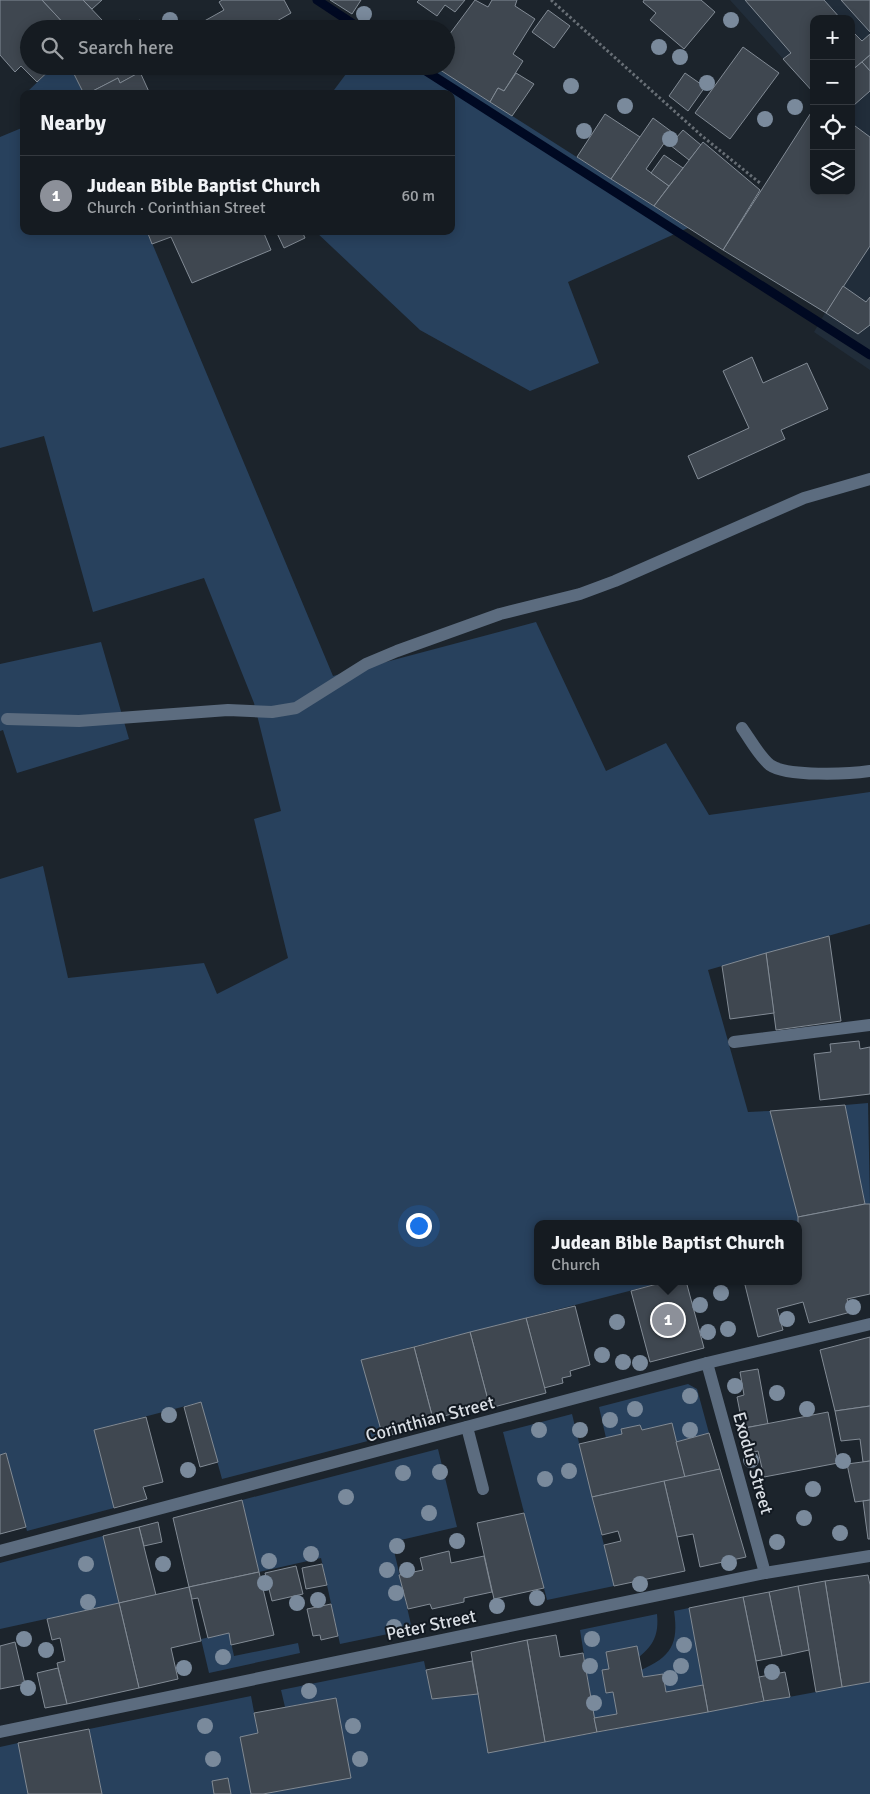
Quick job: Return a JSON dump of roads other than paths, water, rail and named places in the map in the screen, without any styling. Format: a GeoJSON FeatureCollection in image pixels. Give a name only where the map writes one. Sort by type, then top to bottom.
{"type":"FeatureCollection","features":[{"type":"Feature","properties":{"kind":"street"},"geometry":{"type":"LineString","coordinates":[[7,719],[78,721],[140,718],[197,712],[272,712],[296,708],[358,668],[389,654],[500,614],[580,594],[615,581],[804,498],[870,479]]}},
{"type":"Feature","properties":{"kind":"street"},"geometry":{"type":"LineString","coordinates":[[742,728],[771,765],[797,772],[845,774],[870,771]]}},
{"type":"Feature","properties":{"kind":"street"},"geometry":{"type":"LineString","coordinates":[[734,1042],[870,1025]]}},
{"type":"Feature","properties":{"kind":"street","name":"Corinthian Street"},"geometry":{"type":"LineString","coordinates":[[0,1551],[706,1363],[870,1324]]}},
{"type":"Feature","properties":{"kind":"street","name":"Exodus Street"},"geometry":{"type":"LineString","coordinates":[[706,1363],[765,1573]]}},
{"type":"Feature","properties":{"kind":"street"},"geometry":{"type":"LineString","coordinates":[[467,1427],[483,1489]]}},
{"type":"Feature","properties":{"kind":"street","name":"Peter Street"},"geometry":{"type":"LineString","coordinates":[[0,1732],[765,1573],[870,1556]]}},
{"type":"Feature","properties":{"kind":"waterway"},"geometry":{"type":"LineString","coordinates":[[317,0],[347,20]]}},
{"type":"Feature","properties":{"kind":"waterway"},"geometry":{"type":"LineString","coordinates":[[432,75],[870,355]]}},
{"type":"Feature","properties":{"kind":"place","name":"Judean Bible Baptist Church"},"geometry":{"type":"Point","coordinates":[668,1320]}}]}
